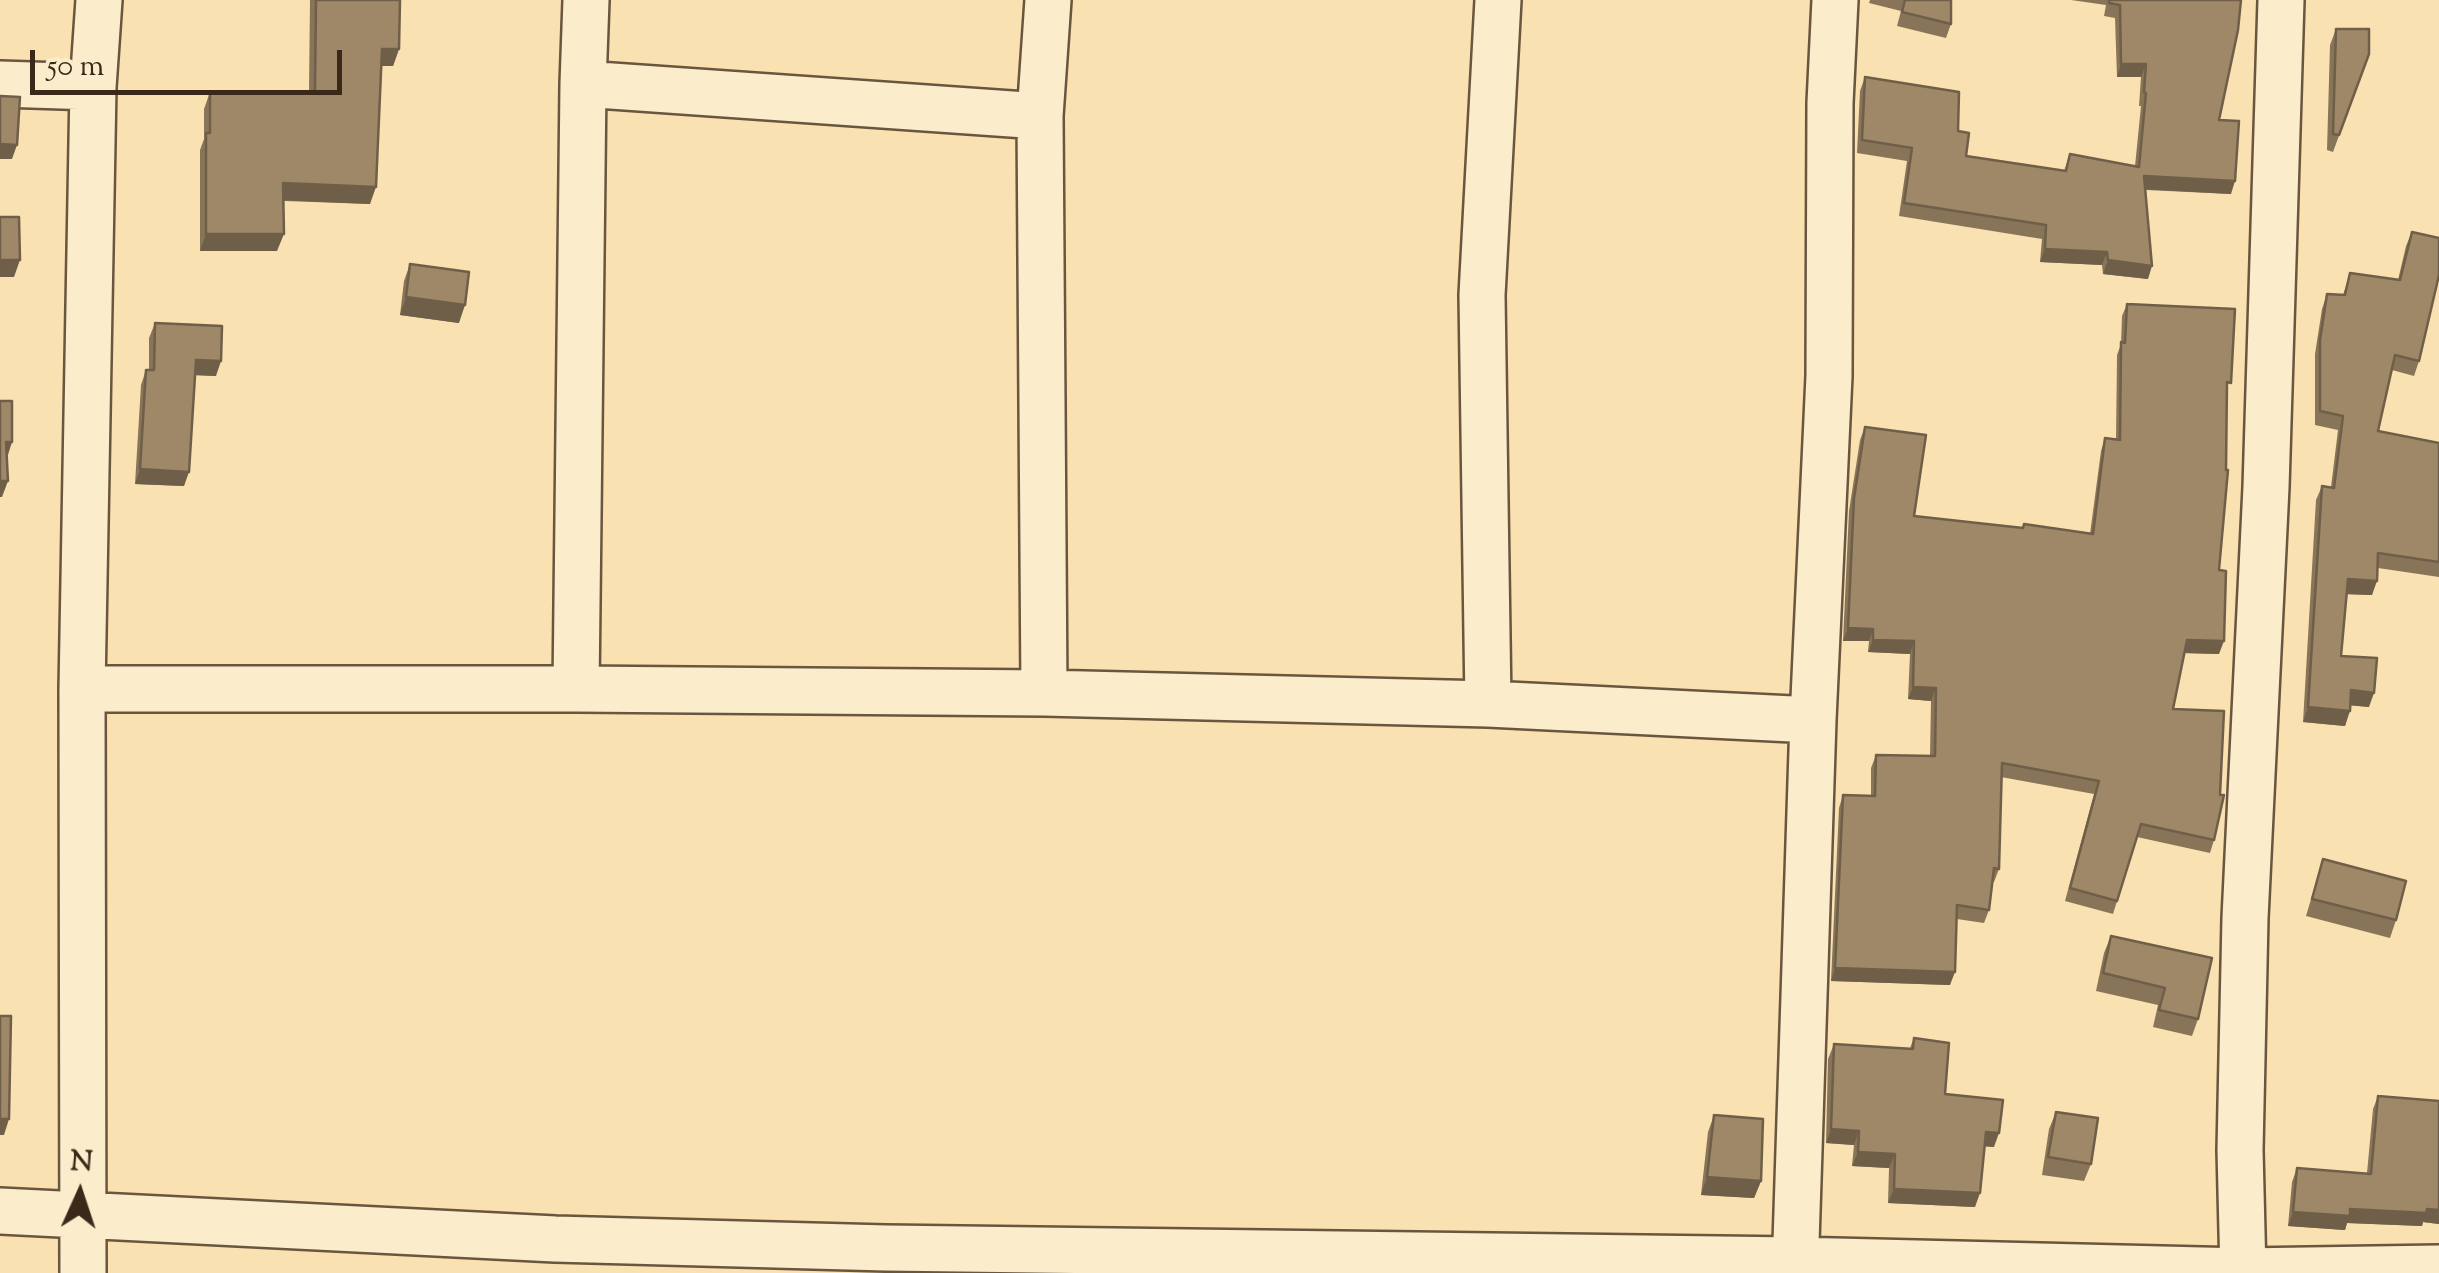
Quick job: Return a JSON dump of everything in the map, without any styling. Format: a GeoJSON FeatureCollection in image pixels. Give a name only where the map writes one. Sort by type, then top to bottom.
{"type":"FeatureCollection","features":[{"type":"Feature","properties":{"kind":"street"},"geometry":{"type":"LineString","coordinates":[[83,1273],[82,688],[93,87],[99,0]]}},
{"type":"Feature","properties":{"kind":"street"},"geometry":{"type":"LineString","coordinates":[[576,689],[586,0]]}},
{"type":"Feature","properties":{"kind":"street"},"geometry":{"type":"LineString","coordinates":[[1044,693],[1040,116],[1048,0]]}},
{"type":"Feature","properties":{"kind":"street"},"geometry":{"type":"LineString","coordinates":[[1488,704],[1482,295],[1498,0]]}},
{"type":"Feature","properties":{"kind":"street"},"geometry":{"type":"LineString","coordinates":[[1795,1267],[1829,376],[1830,104],[1835,0]]}},
{"type":"Feature","properties":{"kind":"street"},"geometry":{"type":"LineString","coordinates":[[2243,1272],[2240,1150],[2245,918],[2266,487],[2281,0]]}},
{"type":"Feature","properties":{"kind":"street"},"geometry":{"type":"LineString","coordinates":[[0,84],[93,87]]}},
{"type":"Feature","properties":{"kind":"street"},"geometry":{"type":"LineString","coordinates":[[583,84],[1040,116]]}},
{"type":"Feature","properties":{"kind":"street"},"geometry":{"type":"LineString","coordinates":[[82,688],[1044,693],[1488,704],[1813,720]]}},
{"type":"Feature","properties":{"kind":"street"},"geometry":{"type":"LineString","coordinates":[[0,1211],[556,1256],[2243,1272],[2439,1268]]}},
{"type":"Feature","properties":{"kind":"building"},"geometry":{"type":"Polygon","coordinates":[[[316,0],[400,0],[399,49],[382,49],[376,187],[283,183],[284,234],[206,234],[210,92],[315,91],[316,0]]]}},
{"type":"Feature","properties":{"kind":"building"},"geometry":{"type":"Polygon","coordinates":[[[1905,0],[1951,0],[1951,24],[1902,12],[1905,0]]]}},
{"type":"Feature","properties":{"kind":"building"},"geometry":{"type":"Polygon","coordinates":[[[2109,0],[2241,0],[2219,120],[2239,121],[2235,181],[2144,176],[2152,266],[2108,260],[2107,252],[2045,249],[2046,225],[1904,203],[1912,148],[1862,140],[1865,77],[1959,92],[1958,131],[1969,133],[1966,156],[2066,171],[2070,154],[2139,167],[2146,64],[2121,64],[2120,5],[2109,0]]]}},
{"type":"Feature","properties":{"kind":"building"},"geometry":{"type":"Polygon","coordinates":[[[2336,29],[2369,29],[2369,54],[2339,135],[2333,134],[2336,29]]]}},
{"type":"Feature","properties":{"kind":"building"},"geometry":{"type":"Polygon","coordinates":[[[0,96],[20,97],[17,145],[0,144],[0,96]]]}},
{"type":"Feature","properties":{"kind":"building"},"geometry":{"type":"Polygon","coordinates":[[[0,217],[19,217],[20,260],[0,260],[0,217]]]}},
{"type":"Feature","properties":{"kind":"building"},"geometry":{"type":"Polygon","coordinates":[[[2412,232],[2439,238],[2439,275],[2419,361],[2395,355],[2378,431],[2439,443],[2439,562],[2378,553],[2377,581],[2348,579],[2341,656],[2377,658],[2374,693],[2351,690],[2350,711],[2308,707],[2322,486],[2334,488],[2343,416],[2320,411],[2320,340],[2327,294],[2345,295],[2350,273],[2400,280],[2412,232]]]}},
{"type":"Feature","properties":{"kind":"building"},"geometry":{"type":"Polygon","coordinates":[[[410,264],[469,272],[465,305],[406,297],[410,264]]]}},
{"type":"Feature","properties":{"kind":"building"},"geometry":{"type":"Polygon","coordinates":[[[2127,304],[2235,309],[2231,383],[2227,382],[2228,470],[2219,570],[2226,571],[2224,641],[2187,640],[2173,709],[2224,711],[2220,795],[2224,795],[2214,840],[2141,824],[2117,901],[2070,888],[2099,781],[2002,763],[1999,869],[1994,868],[1989,910],[1957,905],[1955,972],[1835,968],[1843,795],[1875,796],[1876,755],[1935,756],[1936,688],[1913,687],[1914,641],[1873,640],[1873,629],[1848,628],[1854,498],[1865,427],[1926,435],[1914,516],[2023,528],[2024,524],[2093,534],[2105,438],[2120,440],[2121,342],[2125,343],[2127,304]]]}},
{"type":"Feature","properties":{"kind":"building"},"geometry":{"type":"Polygon","coordinates":[[[155,323],[222,326],[221,361],[196,360],[189,472],[140,469],[146,370],[154,370],[155,323]]]}},
{"type":"Feature","properties":{"kind":"building"},"geometry":{"type":"Polygon","coordinates":[[[0,401],[12,401],[12,442],[6,442],[8,481],[0,481],[0,401]]]}},
{"type":"Feature","properties":{"kind":"building"},"geometry":{"type":"Polygon","coordinates":[[[2323,859],[2406,881],[2396,920],[2312,899],[2323,859]]]}},
{"type":"Feature","properties":{"kind":"building"},"geometry":{"type":"Polygon","coordinates":[[[2111,936],[2212,958],[2198,1019],[2159,1010],[2165,988],[2103,973],[2111,936]]]}},
{"type":"Feature","properties":{"kind":"building"},"geometry":{"type":"Polygon","coordinates":[[[0,1016],[11,1016],[9,1119],[0,1119],[0,1016]]]}},
{"type":"Feature","properties":{"kind":"building"},"geometry":{"type":"Polygon","coordinates":[[[1914,1038],[1949,1043],[1945,1094],[2003,1100],[1999,1133],[1986,1132],[1980,1193],[1894,1189],[1895,1154],[1858,1152],[1859,1131],[1831,1129],[1834,1044],[1913,1049],[1914,1038]]]}},
{"type":"Feature","properties":{"kind":"building"},"geometry":{"type":"Polygon","coordinates":[[[2378,1096],[2439,1101],[2439,1210],[2427,1209],[2426,1213],[2350,1209],[2350,1216],[2293,1212],[2297,1168],[2371,1174],[2378,1096]]]}},
{"type":"Feature","properties":{"kind":"building"},"geometry":{"type":"Polygon","coordinates":[[[2056,1112],[2098,1118],[2091,1164],[2048,1157],[2056,1112]]]}},
{"type":"Feature","properties":{"kind":"building"},"geometry":{"type":"Polygon","coordinates":[[[1714,1115],[1763,1119],[1761,1181],[1707,1177],[1714,1115]]]}}]}
